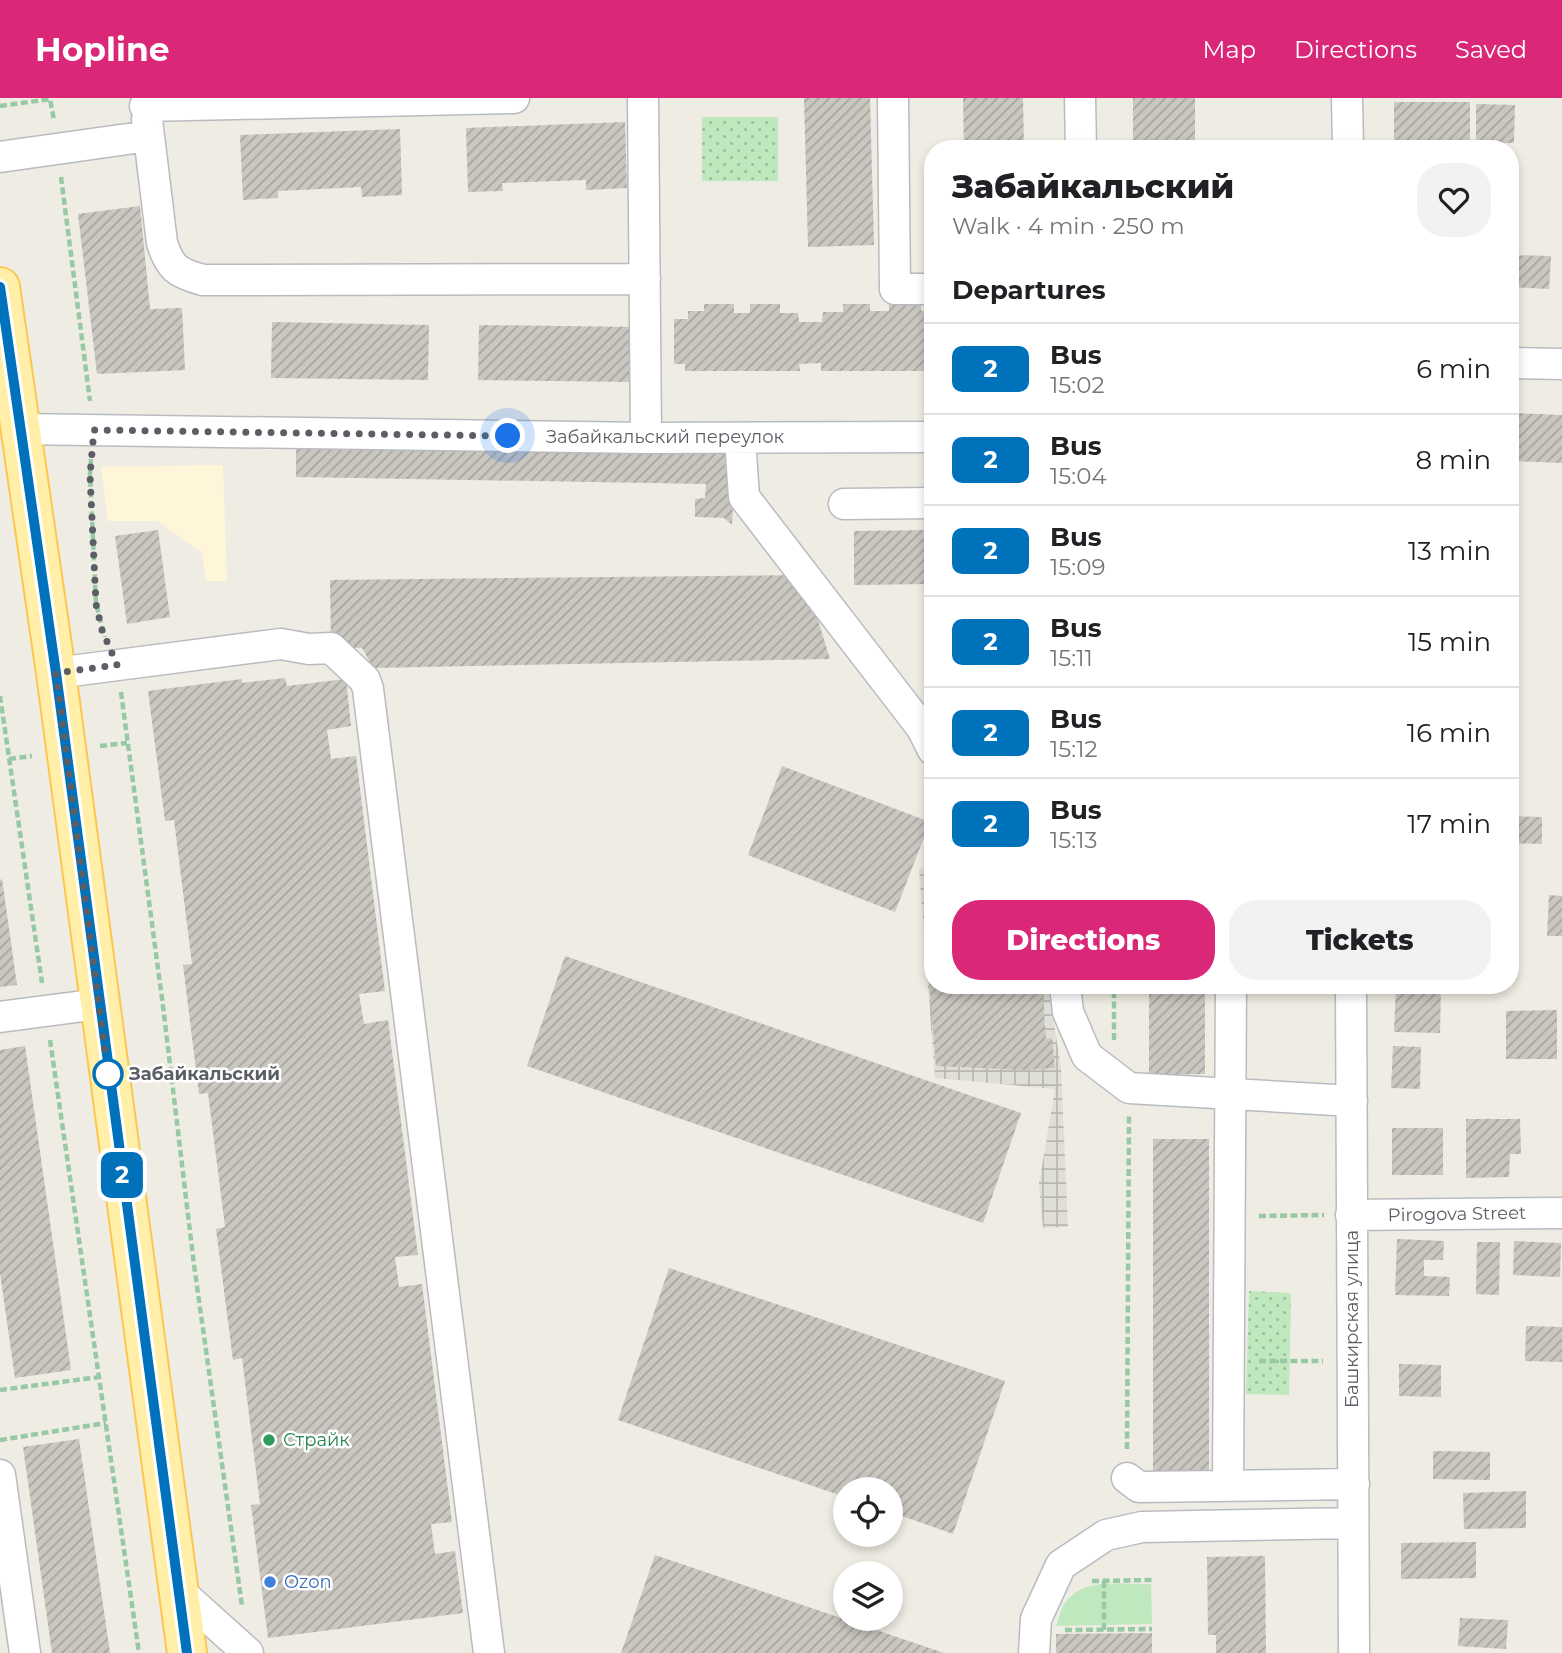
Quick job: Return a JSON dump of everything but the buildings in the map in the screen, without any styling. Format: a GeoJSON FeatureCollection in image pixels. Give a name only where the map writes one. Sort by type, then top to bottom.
{"type":"FeatureCollection","features":[{"type":"Feature","properties":{"kind":"main road"},"geometry":{"type":"LineString","coordinates":[[0,286],[14,444],[56,673],[187,1653]]}},
{"type":"Feature","properties":{"kind":"street"},"geometry":{"type":"LineString","coordinates":[[514,98],[144,102],[162,243],[167,258],[180,274],[203,280],[645,279]]}},
{"type":"Feature","properties":{"kind":"street"},"geometry":{"type":"LineString","coordinates":[[643,98],[646,438]]}},
{"type":"Feature","properties":{"kind":"street"},"geometry":{"type":"LineString","coordinates":[[894,98],[895,289],[924,289]]}},
{"type":"Feature","properties":{"kind":"street"},"geometry":{"type":"LineString","coordinates":[[1080,98],[1081,140]]}},
{"type":"Feature","properties":{"kind":"street"},"geometry":{"type":"LineString","coordinates":[[1347,98],[1348,140]]}},
{"type":"Feature","properties":{"kind":"street"},"geometry":{"type":"LineString","coordinates":[[0,158],[149,136]]}},
{"type":"Feature","properties":{"kind":"street"},"geometry":{"type":"LineString","coordinates":[[1519,363],[1562,364]]}},
{"type":"Feature","properties":{"kind":"street","name":"Забайкальский переулок"},"geometry":{"type":"LineString","coordinates":[[14,444],[94,430],[740,439],[924,437]]}},
{"type":"Feature","properties":{"kind":"street"},"geometry":{"type":"LineString","coordinates":[[740,439],[744,497],[924,732]]}},
{"type":"Feature","properties":{"kind":"street"},"geometry":{"type":"LineString","coordinates":[[844,504],[924,503]]}},
{"type":"Feature","properties":{"kind":"street"},"geometry":{"type":"LineString","coordinates":[[56,673],[281,644],[309,649],[331,648],[365,680],[489,1653]]}},
{"type":"Feature","properties":{"kind":"street"},"geometry":{"type":"LineString","coordinates":[[1066,994],[1068,1012],[1087,1056],[1121,1082],[1232,1094],[1352,1101]]}},
{"type":"Feature","properties":{"kind":"street"},"geometry":{"type":"LineString","coordinates":[[1228,1485],[1231,994]]}},
{"type":"Feature","properties":{"kind":"street","name":"Башкирская улица"},"geometry":{"type":"LineString","coordinates":[[1351,994],[1354,1653]]}},
{"type":"Feature","properties":{"kind":"street"},"geometry":{"type":"LineString","coordinates":[[0,1017],[99,1004]]}},
{"type":"Feature","properties":{"kind":"street","name":"Pirogova Street"},"geometry":{"type":"LineString","coordinates":[[1352,1215],[1562,1213]]}},
{"type":"Feature","properties":{"kind":"street"},"geometry":{"type":"LineString","coordinates":[[0,1475],[25,1653]]}},
{"type":"Feature","properties":{"kind":"street"},"geometry":{"type":"LineString","coordinates":[[1127,1478],[1139,1487],[1354,1484]]}},
{"type":"Feature","properties":{"kind":"street"},"geometry":{"type":"LineString","coordinates":[[1034,1649],[1036,1619],[1061,1565],[1106,1535],[1142,1527],[1353,1523]]}},
{"type":"Feature","properties":{"kind":"street"},"geometry":{"type":"LineString","coordinates":[[178,1591],[248,1653]]}},
{"type":"Feature","properties":{"kind":"path"},"geometry":{"type":"LineString","coordinates":[[0,106],[50,99],[94,430],[90,475],[96,604],[102,630],[117,665],[163,1006],[194,1265],[242,1611]]}},
{"type":"Feature","properties":{"kind":"path"},"geometry":{"type":"LineString","coordinates":[[0,696],[139,1653]]}},
{"type":"Feature","properties":{"kind":"path"},"geometry":{"type":"LineString","coordinates":[[1115,994],[1121,1082],[1127,1478]]}},
{"type":"Feature","properties":{"kind":"path"},"geometry":{"type":"LineString","coordinates":[[1231,1216],[1352,1215]]}},
{"type":"Feature","properties":{"kind":"path"},"geometry":{"type":"LineString","coordinates":[[1230,1361],[1353,1361]]}},
{"type":"Feature","properties":{"kind":"path"},"geometry":{"type":"LineString","coordinates":[[0,1390],[99,1377]]}},
{"type":"Feature","properties":{"kind":"path"},"geometry":{"type":"LineString","coordinates":[[0,1440],[106,1423]]}},
{"type":"Feature","properties":{"kind":"path"},"geometry":{"type":"LineString","coordinates":[[1090,1581],[1152,1580]]}},
{"type":"Feature","properties":{"kind":"path"},"geometry":{"type":"LineString","coordinates":[[1104,1581],[1104,1631]]}},
{"type":"Feature","properties":{"kind":"path"},"geometry":{"type":"LineString","coordinates":[[1034,1649],[1056,1630],[1152,1629]]}},
{"type":"Feature","properties":{"kind":"shaded area"},"geometry":{"type":"Polygon","coordinates":[[[223,465],[227,581],[206,581],[202,553],[157,521],[108,521],[101,467],[223,465]]]}},
{"type":"Feature","properties":{"kind":"shaded area"},"geometry":{"type":"Polygon","coordinates":[[[924,868],[924,934],[919,869],[924,868]]]}},
{"type":"Feature","properties":{"kind":"shaded area"},"geometry":{"type":"Polygon","coordinates":[[[929,994],[1049,994],[1061,1068],[1068,1227],[1043,1228],[1039,1184],[1055,1089],[935,1078],[929,994]]]}},
{"type":"Feature","properties":{"kind":"green space"},"geometry":{"type":"Polygon","coordinates":[[[702,117],[778,117],[778,181],[702,181],[702,117]]]}},
{"type":"Feature","properties":{"kind":"green space"},"geometry":{"type":"Polygon","coordinates":[[[1249,1291],[1291,1293],[1289,1395],[1246,1394],[1249,1291]]]}},
{"type":"Feature","properties":{"kind":"green space"},"geometry":{"type":"Polygon","coordinates":[[[1103,1584],[1151,1584],[1152,1624],[1056,1626],[1064,1605],[1071,1596],[1081,1590],[1103,1584]]]}},
{"type":"Feature","properties":{"kind":"bus line","name":"2"},"geometry":{"type":"LineString","coordinates":[[0,287],[56,673],[187,1653]]}},
{"type":"Feature","properties":{"kind":"place","name":"Забайкальский"},"geometry":{"type":"Point","coordinates":[108,1074]}},
{"type":"Feature","properties":{"kind":"place","name":"Страйк"},"geometry":{"type":"Point","coordinates":[269,1440]}},
{"type":"Feature","properties":{"kind":"place","name":"Ozon"},"geometry":{"type":"Point","coordinates":[270,1582]}},
{"type":"Feature","properties":{"kind":"route"},"geometry":{"type":"LineString","coordinates":[[108,1074],[56,673],[117,665],[102,630],[96,604],[90,475],[94,430],[508,436]]}}]}
